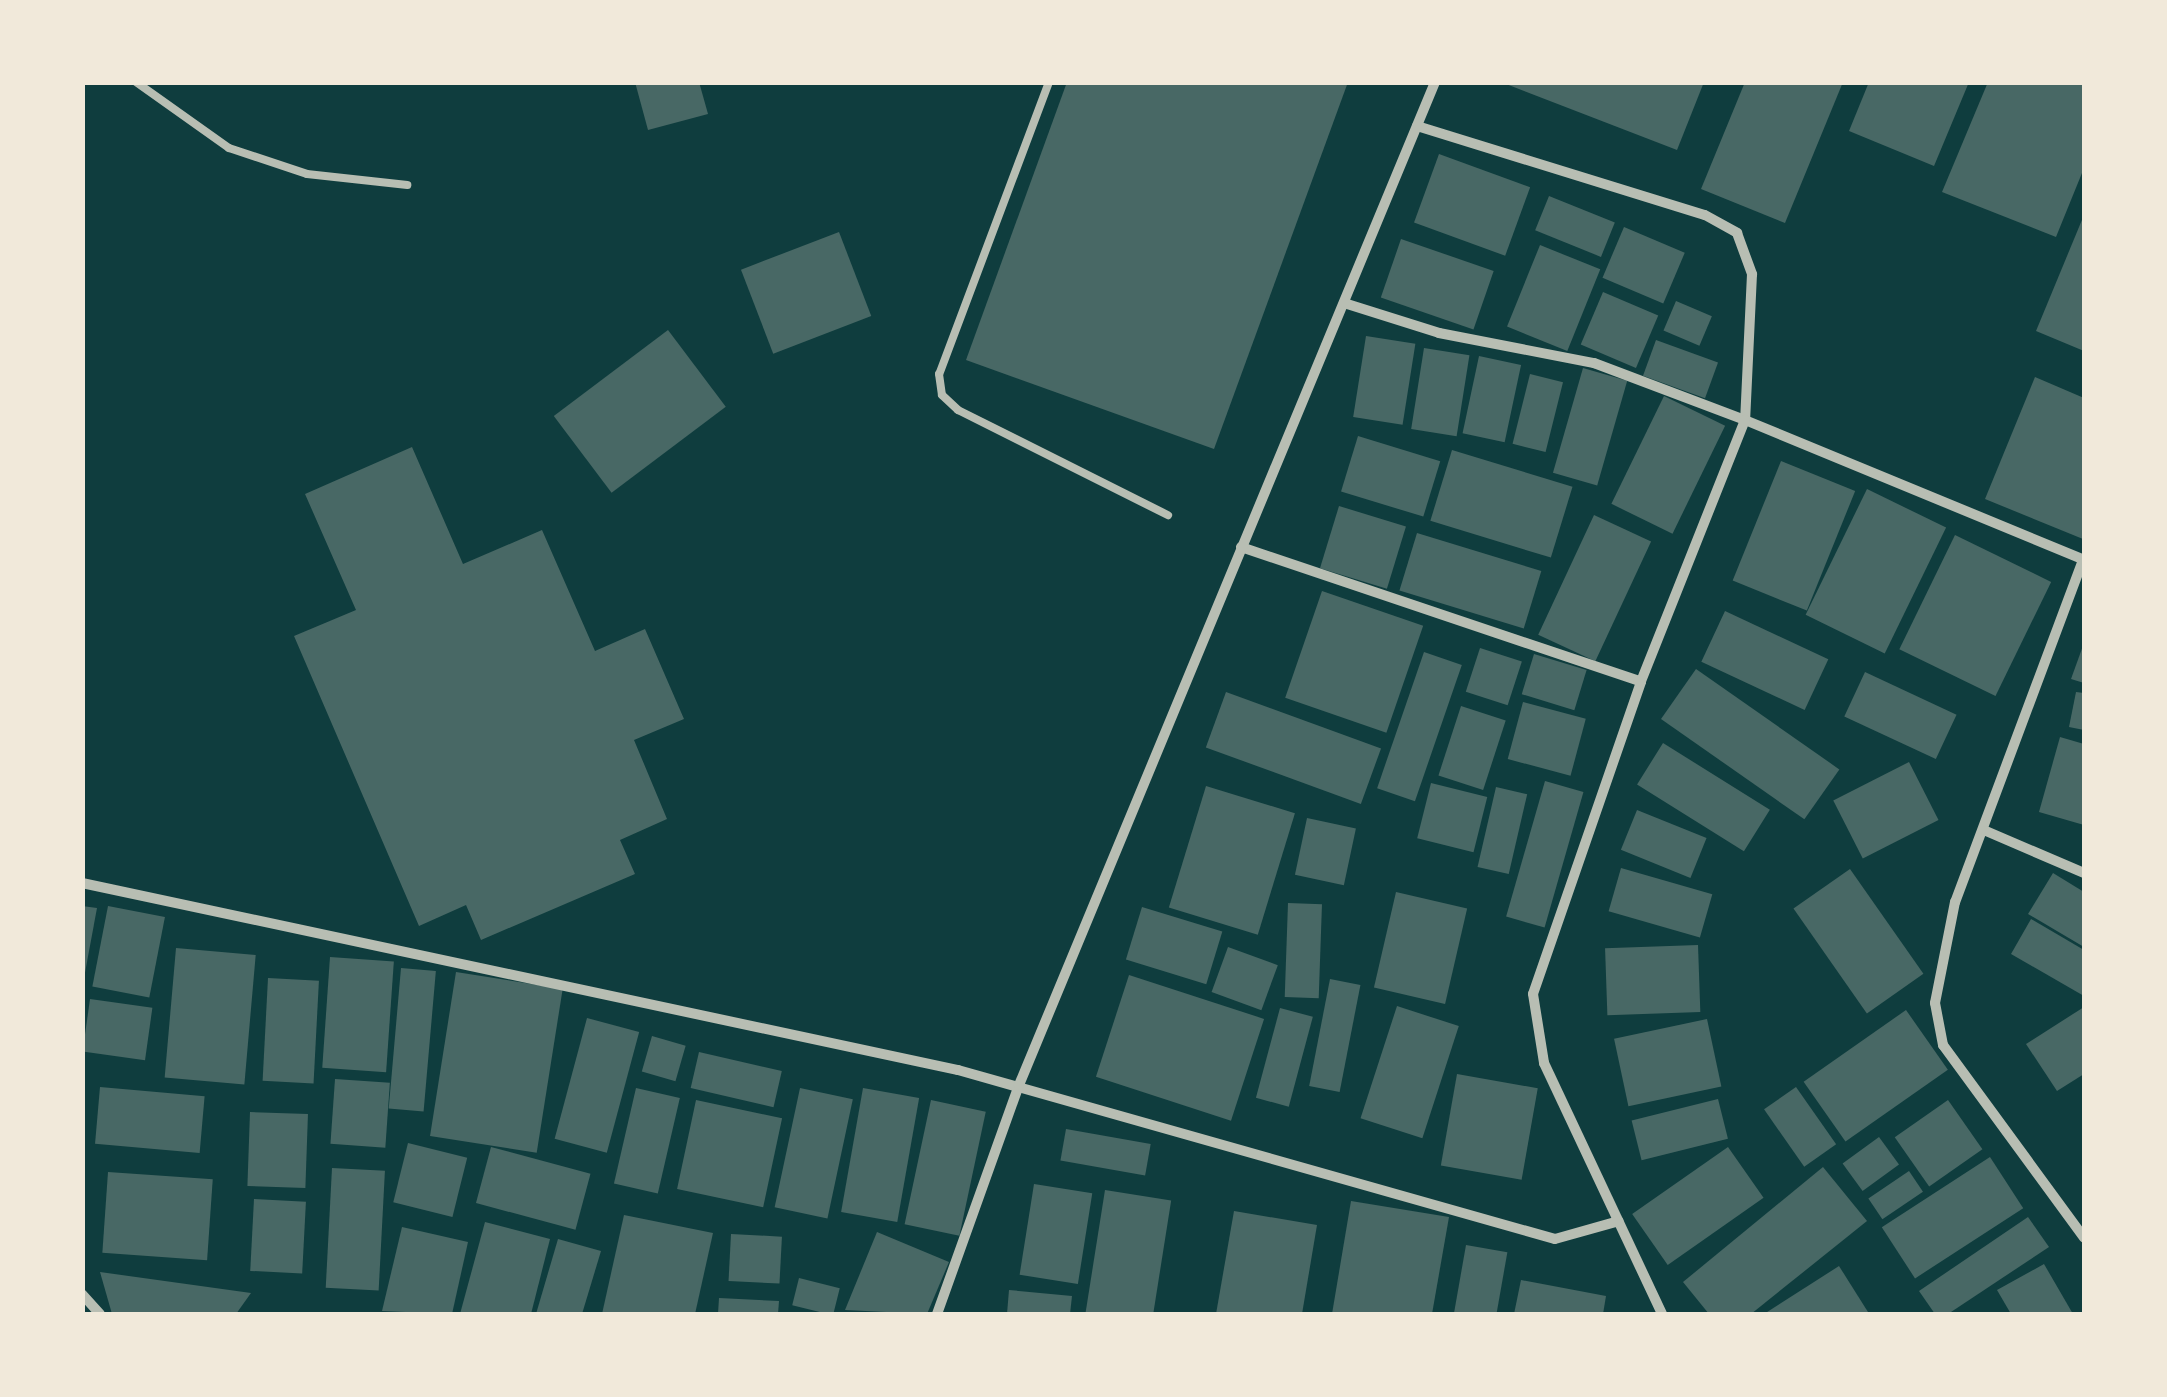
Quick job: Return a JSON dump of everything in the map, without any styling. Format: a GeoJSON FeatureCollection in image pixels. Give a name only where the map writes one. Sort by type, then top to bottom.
{"type":"FeatureCollection","features":[{"type":"Feature","properties":{"kind":"street"},"geometry":{"type":"LineString","coordinates":[[938,1314],[1018,1086],[1435,82]]}},
{"type":"Feature","properties":{"kind":"street"},"geometry":{"type":"LineString","coordinates":[[1417,126],[1704,215],[1737,233],[1752,274],[1745,420],[1641,682],[1532,994],[1544,1063],[1662,1314]]}},
{"type":"Feature","properties":{"kind":"street"},"geometry":{"type":"LineString","coordinates":[[1344,303],[1439,334],[1594,363],[1745,420],[2084,560],[1948,936],[1935,1003],[1943,1045],[2084,1238]]}},
{"type":"Feature","properties":{"kind":"street"},"geometry":{"type":"LineString","coordinates":[[1242,548],[1641,682]]}},
{"type":"Feature","properties":{"kind":"street"},"geometry":{"type":"LineString","coordinates":[[1986,830],[2084,873]]}},
{"type":"Feature","properties":{"kind":"street"},"geometry":{"type":"LineString","coordinates":[[82,883],[1018,1086],[1555,1239],[1572,1238],[1619,1221]]}},
{"type":"Feature","properties":{"kind":"street"},"geometry":{"type":"LineString","coordinates":[[82,1294],[100,1314]]}},
{"type":"Feature","properties":{"kind":"lane"},"geometry":{"type":"LineString","coordinates":[[136,82],[228,148],[308,174],[407,185]]}},
{"type":"Feature","properties":{"kind":"lane"},"geometry":{"type":"LineString","coordinates":[[1049,82],[939,374],[942,394],[958,410],[1168,515]]}},
{"type":"Feature","properties":{"kind":"building"},"geometry":{"type":"Polygon","coordinates":[[[635,82],[699,82],[708,114],[648,130],[635,82]]]}},
{"type":"Feature","properties":{"kind":"building"},"geometry":{"type":"Polygon","coordinates":[[[1067,82],[1348,82],[1214,449],[966,360],[1067,82]]]}},
{"type":"Feature","properties":{"kind":"building"},"geometry":{"type":"Polygon","coordinates":[[[1501,82],[1704,82],[1677,150],[1501,82]]]}},
{"type":"Feature","properties":{"kind":"building"},"geometry":{"type":"Polygon","coordinates":[[[1745,82],[1843,82],[1785,223],[1701,189],[1745,82]]]}},
{"type":"Feature","properties":{"kind":"building"},"geometry":{"type":"Polygon","coordinates":[[[1869,82],[1969,82],[1934,166],[1849,131],[1869,82]]]}},
{"type":"Feature","properties":{"kind":"building"},"geometry":{"type":"Polygon","coordinates":[[[1988,82],[2084,82],[2084,168],[2056,237],[1942,192],[1988,82]]]}},
{"type":"Feature","properties":{"kind":"building"},"geometry":{"type":"Polygon","coordinates":[[[1439,154],[1530,187],[1505,256],[1414,223],[1439,154]]]}},
{"type":"Feature","properties":{"kind":"building"},"geometry":{"type":"Polygon","coordinates":[[[1549,196],[1615,223],[1601,257],[1535,230],[1549,196]]]}},
{"type":"Feature","properties":{"kind":"building"},"geometry":{"type":"Polygon","coordinates":[[[2084,215],[2084,351],[2036,331],[2084,215]]]}},
{"type":"Feature","properties":{"kind":"building"},"geometry":{"type":"Polygon","coordinates":[[[1624,227],[1685,253],[1663,303],[1603,278],[1624,227]]]}},
{"type":"Feature","properties":{"kind":"building"},"geometry":{"type":"Polygon","coordinates":[[[839,232],[871,316],[773,354],[741,270],[839,232]]]}},
{"type":"Feature","properties":{"kind":"building"},"geometry":{"type":"Polygon","coordinates":[[[1401,239],[1494,271],[1473,330],[1381,298],[1401,239]]]}},
{"type":"Feature","properties":{"kind":"building"},"geometry":{"type":"Polygon","coordinates":[[[1540,245],[1600,269],[1567,351],[1507,327],[1540,245]]]}},
{"type":"Feature","properties":{"kind":"building"},"geometry":{"type":"Polygon","coordinates":[[[1603,292],[1658,315],[1636,368],[1581,344],[1603,292]]]}},
{"type":"Feature","properties":{"kind":"building"},"geometry":{"type":"Polygon","coordinates":[[[1676,301],[1712,316],[1699,346],[1663,330],[1676,301]]]}},
{"type":"Feature","properties":{"kind":"building"},"geometry":{"type":"Polygon","coordinates":[[[668,330],[726,407],[612,493],[554,416],[668,330]]]}},
{"type":"Feature","properties":{"kind":"building"},"geometry":{"type":"Polygon","coordinates":[[[1366,336],[1415,344],[1403,425],[1353,417],[1366,336]]]}},
{"type":"Feature","properties":{"kind":"building"},"geometry":{"type":"Polygon","coordinates":[[[1656,340],[1718,363],[1705,398],[1643,376],[1656,340]]]}},
{"type":"Feature","properties":{"kind":"building"},"geometry":{"type":"Polygon","coordinates":[[[1424,348],[1469,355],[1457,436],[1411,429],[1424,348]]]}},
{"type":"Feature","properties":{"kind":"building"},"geometry":{"type":"Polygon","coordinates":[[[1479,356],[1521,365],[1505,442],[1463,433],[1479,356]]]}},
{"type":"Feature","properties":{"kind":"building"},"geometry":{"type":"Polygon","coordinates":[[[1583,368],[1627,381],[1597,485],[1553,473],[1583,368]]]}},
{"type":"Feature","properties":{"kind":"building"},"geometry":{"type":"Polygon","coordinates":[[[1530,374],[1563,382],[1546,452],[1513,444],[1530,374]]]}},
{"type":"Feature","properties":{"kind":"building"},"geometry":{"type":"Polygon","coordinates":[[[2035,377],[2084,398],[2083,539],[1985,499],[2035,377]]]}},
{"type":"Feature","properties":{"kind":"building"},"geometry":{"type":"Polygon","coordinates":[[[1664,396],[1725,426],[1673,534],[1611,504],[1664,396]]]}},
{"type":"Feature","properties":{"kind":"building"},"geometry":{"type":"Polygon","coordinates":[[[1358,436],[1440,461],[1423,517],[1341,491],[1358,436]]]}},
{"type":"Feature","properties":{"kind":"building"},"geometry":{"type":"Polygon","coordinates":[[[412,447],[463,564],[542,530],[595,651],[645,629],[684,719],[634,740],[667,819],[620,840],[635,874],[481,940],[466,905],[419,926],[294,636],[356,610],[305,494],[412,447]]]}},
{"type":"Feature","properties":{"kind":"building"},"geometry":{"type":"Polygon","coordinates":[[[1452,450],[1572,487],[1551,558],[1430,521],[1452,450]]]}},
{"type":"Feature","properties":{"kind":"building"},"geometry":{"type":"Polygon","coordinates":[[[1781,461],[1855,491],[1807,611],[1733,581],[1781,461]]]}},
{"type":"Feature","properties":{"kind":"building"},"geometry":{"type":"Polygon","coordinates":[[[1867,489],[1946,528],[1885,653],[1806,615],[1867,489]]]}},
{"type":"Feature","properties":{"kind":"building"},"geometry":{"type":"Polygon","coordinates":[[[1339,506],[1406,526],[1387,589],[1320,568],[1339,506]]]}},
{"type":"Feature","properties":{"kind":"building"},"geometry":{"type":"Polygon","coordinates":[[[1594,515],[1651,542],[1595,661],[1538,635],[1594,515]]]}},
{"type":"Feature","properties":{"kind":"building"},"geometry":{"type":"Polygon","coordinates":[[[1417,533],[1541,571],[1524,628],[1399,590],[1417,533]]]}},
{"type":"Feature","properties":{"kind":"building"},"geometry":{"type":"Polygon","coordinates":[[[1955,535],[2051,582],[1995,696],[1899,649],[1955,535]]]}},
{"type":"Feature","properties":{"kind":"building"},"geometry":{"type":"Polygon","coordinates":[[[1322,591],[1423,626],[1386,733],[1285,698],[1322,591]]]}},
{"type":"Feature","properties":{"kind":"building"},"geometry":{"type":"Polygon","coordinates":[[[1725,611],[1828,659],[1805,710],[1701,662],[1725,611]]]}},
{"type":"Feature","properties":{"kind":"building"},"geometry":{"type":"Polygon","coordinates":[[[2084,643],[2084,683],[2071,679],[2084,643]]]}},
{"type":"Feature","properties":{"kind":"building"},"geometry":{"type":"Polygon","coordinates":[[[1480,648],[1522,662],[1508,705],[1466,692],[1480,648]]]}},
{"type":"Feature","properties":{"kind":"building"},"geometry":{"type":"Polygon","coordinates":[[[1424,652],[1462,665],[1415,801],[1377,788],[1424,652]]]}},
{"type":"Feature","properties":{"kind":"building"},"geometry":{"type":"Polygon","coordinates":[[[1534,654],[1587,670],[1574,710],[1522,694],[1534,654]]]}},
{"type":"Feature","properties":{"kind":"building"},"geometry":{"type":"Polygon","coordinates":[[[1696,669],[1839,769],[1804,819],[1661,719],[1696,669]]]}},
{"type":"Feature","properties":{"kind":"building"},"geometry":{"type":"Polygon","coordinates":[[[1865,672],[1957,715],[1936,759],[1844,716],[1865,672]]]}},
{"type":"Feature","properties":{"kind":"building"},"geometry":{"type":"Polygon","coordinates":[[[1226,692],[1381,748],[1361,804],[1206,747],[1226,692]]]}},
{"type":"Feature","properties":{"kind":"building"},"geometry":{"type":"Polygon","coordinates":[[[2076,692],[2084,693],[2084,730],[2069,727],[2076,692]]]}},
{"type":"Feature","properties":{"kind":"building"},"geometry":{"type":"Polygon","coordinates":[[[1523,702],[1586,719],[1571,776],[1508,759],[1523,702]]]}},
{"type":"Feature","properties":{"kind":"building"},"geometry":{"type":"Polygon","coordinates":[[[1461,706],[1506,721],[1483,790],[1438,775],[1461,706]]]}},
{"type":"Feature","properties":{"kind":"building"},"geometry":{"type":"Polygon","coordinates":[[[2060,737],[2084,744],[2084,825],[2039,812],[2060,737]]]}},
{"type":"Feature","properties":{"kind":"building"},"geometry":{"type":"Polygon","coordinates":[[[1663,743],[1770,810],[1744,851],[1637,785],[1663,743]]]}},
{"type":"Feature","properties":{"kind":"building"},"geometry":{"type":"Polygon","coordinates":[[[1909,762],[1939,820],[1863,859],[1833,801],[1909,762]]]}},
{"type":"Feature","properties":{"kind":"building"},"geometry":{"type":"Polygon","coordinates":[[[1545,781],[1583,792],[1545,928],[1506,917],[1545,781]]]}},
{"type":"Feature","properties":{"kind":"building"},"geometry":{"type":"Polygon","coordinates":[[[1431,783],[1487,797],[1473,852],[1417,838],[1431,783]]]}},
{"type":"Feature","properties":{"kind":"building"},"geometry":{"type":"Polygon","coordinates":[[[1206,786],[1295,813],[1258,935],[1169,907],[1206,786]]]}},
{"type":"Feature","properties":{"kind":"building"},"geometry":{"type":"Polygon","coordinates":[[[1496,787],[1527,794],[1509,874],[1478,867],[1496,787]]]}},
{"type":"Feature","properties":{"kind":"building"},"geometry":{"type":"Polygon","coordinates":[[[1637,810],[1707,838],[1690,878],[1621,850],[1637,810]]]}},
{"type":"Feature","properties":{"kind":"building"},"geometry":{"type":"Polygon","coordinates":[[[1307,818],[1356,828],[1344,885],[1295,875],[1307,818]]]}},
{"type":"Feature","properties":{"kind":"building"},"geometry":{"type":"Polygon","coordinates":[[[1621,868],[1712,894],[1700,937],[1609,911],[1621,868]]]}},
{"type":"Feature","properties":{"kind":"building"},"geometry":{"type":"Polygon","coordinates":[[[1850,869],[1923,974],[1867,1013],[1793,909],[1850,869]]]}},
{"type":"Feature","properties":{"kind":"building"},"geometry":{"type":"Polygon","coordinates":[[[2053,873],[2084,892],[2084,947],[2028,914],[2053,873]]]}},
{"type":"Feature","properties":{"kind":"building"},"geometry":{"type":"Polygon","coordinates":[[[1396,892],[1467,908],[1445,1004],[1374,987],[1396,892]]]}},
{"type":"Feature","properties":{"kind":"building"},"geometry":{"type":"Polygon","coordinates":[[[1288,903],[1322,904],[1319,998],[1285,997],[1288,903]]]}},
{"type":"Feature","properties":{"kind":"building"},"geometry":{"type":"Polygon","coordinates":[[[82,906],[97,908],[84,978],[82,978],[82,906]]]}},
{"type":"Feature","properties":{"kind":"building"},"geometry":{"type":"Polygon","coordinates":[[[108,906],[165,917],[149,998],[92,986],[108,906]]]}},
{"type":"Feature","properties":{"kind":"building"},"geometry":{"type":"Polygon","coordinates":[[[1142,907],[1222,932],[1206,984],[1126,960],[1142,907]]]}},
{"type":"Feature","properties":{"kind":"building"},"geometry":{"type":"Polygon","coordinates":[[[2031,919],[2084,950],[2084,996],[2011,954],[2031,919]]]}},
{"type":"Feature","properties":{"kind":"building"},"geometry":{"type":"Polygon","coordinates":[[[1698,945],[1700,1012],[1607,1015],[1605,948],[1698,945]]]}},
{"type":"Feature","properties":{"kind":"building"},"geometry":{"type":"Polygon","coordinates":[[[1228,947],[1278,965],[1261,1010],[1212,992],[1228,947]]]}},
{"type":"Feature","properties":{"kind":"building"},"geometry":{"type":"Polygon","coordinates":[[[176,948],[256,955],[244,1084],[165,1078],[176,948]]]}},
{"type":"Feature","properties":{"kind":"building"},"geometry":{"type":"Polygon","coordinates":[[[330,957],[394,961],[386,1072],[322,1068],[330,957]]]}},
{"type":"Feature","properties":{"kind":"building"},"geometry":{"type":"Polygon","coordinates":[[[401,968],[436,971],[424,1112],[389,1108],[401,968]]]}},
{"type":"Feature","properties":{"kind":"building"},"geometry":{"type":"Polygon","coordinates":[[[456,972],[563,989],[537,1153],[430,1136],[456,972]]]}},
{"type":"Feature","properties":{"kind":"building"},"geometry":{"type":"Polygon","coordinates":[[[1129,975],[1264,1019],[1231,1121],[1096,1077],[1129,975]]]}},
{"type":"Feature","properties":{"kind":"building"},"geometry":{"type":"Polygon","coordinates":[[[268,978],[319,981],[314,1084],[263,1081],[268,978]]]}},
{"type":"Feature","properties":{"kind":"building"},"geometry":{"type":"Polygon","coordinates":[[[1330,979],[1360,985],[1340,1092],[1309,1086],[1330,979]]]}},
{"type":"Feature","properties":{"kind":"building"},"geometry":{"type":"Polygon","coordinates":[[[90,999],[152,1008],[145,1060],[83,1051],[90,999]]]}},
{"type":"Feature","properties":{"kind":"building"},"geometry":{"type":"Polygon","coordinates":[[[1397,1006],[1459,1026],[1422,1138],[1361,1118],[1397,1006]]]}},
{"type":"Feature","properties":{"kind":"building"},"geometry":{"type":"Polygon","coordinates":[[[2084,1007],[2084,1074],[2057,1091],[2026,1044],[2084,1007]]]}},
{"type":"Feature","properties":{"kind":"building"},"geometry":{"type":"Polygon","coordinates":[[[1280,1008],[1313,1017],[1289,1107],[1256,1098],[1280,1008]]]}},
{"type":"Feature","properties":{"kind":"building"},"geometry":{"type":"Polygon","coordinates":[[[1906,1010],[1948,1070],[1845,1141],[1804,1082],[1906,1010]]]}},
{"type":"Feature","properties":{"kind":"building"},"geometry":{"type":"Polygon","coordinates":[[[587,1018],[639,1032],[607,1153],[555,1139],[587,1018]]]}},
{"type":"Feature","properties":{"kind":"building"},"geometry":{"type":"Polygon","coordinates":[[[1707,1019],[1721,1086],[1628,1106],[1614,1039],[1707,1019]]]}},
{"type":"Feature","properties":{"kind":"building"},"geometry":{"type":"Polygon","coordinates":[[[652,1036],[686,1046],[675,1081],[642,1072],[652,1036]]]}},
{"type":"Feature","properties":{"kind":"building"},"geometry":{"type":"Polygon","coordinates":[[[699,1052],[782,1071],[773,1107],[691,1088],[699,1052]]]}},
{"type":"Feature","properties":{"kind":"building"},"geometry":{"type":"Polygon","coordinates":[[[1457,1074],[1538,1088],[1522,1180],[1441,1166],[1457,1074]]]}},
{"type":"Feature","properties":{"kind":"building"},"geometry":{"type":"Polygon","coordinates":[[[335,1079],[390,1083],[385,1148],[330,1144],[335,1079]]]}},
{"type":"Feature","properties":{"kind":"building"},"geometry":{"type":"Polygon","coordinates":[[[100,1087],[205,1096],[200,1153],[95,1144],[100,1087]]]}},
{"type":"Feature","properties":{"kind":"building"},"geometry":{"type":"Polygon","coordinates":[[[1796,1087],[1836,1144],[1804,1167],[1764,1109],[1796,1087]]]}},
{"type":"Feature","properties":{"kind":"building"},"geometry":{"type":"Polygon","coordinates":[[[636,1088],[680,1098],[658,1194],[614,1183],[636,1088]]]}},
{"type":"Feature","properties":{"kind":"building"},"geometry":{"type":"Polygon","coordinates":[[[800,1088],[853,1099],[827,1219],[775,1207],[800,1088]]]}},
{"type":"Feature","properties":{"kind":"building"},"geometry":{"type":"Polygon","coordinates":[[[863,1088],[919,1098],[897,1222],[841,1212],[863,1088]]]}},
{"type":"Feature","properties":{"kind":"building"},"geometry":{"type":"Polygon","coordinates":[[[1718,1099],[1728,1139],[1642,1160],[1632,1121],[1718,1099]]]}},
{"type":"Feature","properties":{"kind":"building"},"geometry":{"type":"Polygon","coordinates":[[[696,1100],[782,1118],[763,1207],[677,1189],[696,1100]]]}},
{"type":"Feature","properties":{"kind":"building"},"geometry":{"type":"Polygon","coordinates":[[[931,1100],[986,1112],[959,1236],[905,1224],[931,1100]]]}},
{"type":"Feature","properties":{"kind":"building"},"geometry":{"type":"Polygon","coordinates":[[[1948,1100],[1982,1149],[1929,1186],[1895,1137],[1948,1100]]]}},
{"type":"Feature","properties":{"kind":"building"},"geometry":{"type":"Polygon","coordinates":[[[250,1112],[308,1114],[305,1188],[247,1186],[250,1112]]]}},
{"type":"Feature","properties":{"kind":"building"},"geometry":{"type":"Polygon","coordinates":[[[1066,1129],[1151,1144],[1145,1175],[1060,1161],[1066,1129]]]}},
{"type":"Feature","properties":{"kind":"building"},"geometry":{"type":"Polygon","coordinates":[[[1879,1137],[1899,1165],[1863,1191],[1843,1163],[1879,1137]]]}},
{"type":"Feature","properties":{"kind":"building"},"geometry":{"type":"Polygon","coordinates":[[[408,1143],[467,1158],[452,1217],[393,1202],[408,1143]]]}},
{"type":"Feature","properties":{"kind":"building"},"geometry":{"type":"Polygon","coordinates":[[[491,1147],[590,1174],[575,1230],[476,1203],[491,1147]]]}},
{"type":"Feature","properties":{"kind":"building"},"geometry":{"type":"Polygon","coordinates":[[[1728,1147],[1764,1198],[1668,1265],[1632,1214],[1728,1147]]]}},
{"type":"Feature","properties":{"kind":"building"},"geometry":{"type":"Polygon","coordinates":[[[1990,1157],[2023,1208],[1915,1278],[1882,1227],[1990,1157]]]}},
{"type":"Feature","properties":{"kind":"building"},"geometry":{"type":"Polygon","coordinates":[[[1823,1167],[1867,1221],[1751,1314],[1709,1314],[1683,1282],[1823,1167]]]}},
{"type":"Feature","properties":{"kind":"building"},"geometry":{"type":"Polygon","coordinates":[[[332,1168],[385,1171],[379,1291],[326,1288],[332,1168]]]}},
{"type":"Feature","properties":{"kind":"building"},"geometry":{"type":"Polygon","coordinates":[[[1909,1171],[1923,1192],[1882,1219],[1868,1198],[1909,1171]]]}},
{"type":"Feature","properties":{"kind":"building"},"geometry":{"type":"Polygon","coordinates":[[[108,1172],[213,1179],[207,1260],[102,1253],[108,1172]]]}},
{"type":"Feature","properties":{"kind":"building"},"geometry":{"type":"Polygon","coordinates":[[[1034,1184],[1092,1193],[1078,1284],[1020,1275],[1034,1184]]]}},
{"type":"Feature","properties":{"kind":"building"},"geometry":{"type":"Polygon","coordinates":[[[1105,1190],[1171,1200],[1153,1314],[1085,1314],[1105,1190]]]}},
{"type":"Feature","properties":{"kind":"building"},"geometry":{"type":"Polygon","coordinates":[[[254,1199],[306,1202],[302,1274],[250,1271],[254,1199]]]}},
{"type":"Feature","properties":{"kind":"building"},"geometry":{"type":"Polygon","coordinates":[[[1351,1201],[1449,1217],[1432,1314],[1332,1314],[1351,1201]]]}},
{"type":"Feature","properties":{"kind":"building"},"geometry":{"type":"Polygon","coordinates":[[[1234,1211],[1317,1225],[1302,1314],[1216,1314],[1234,1211]]]}},
{"type":"Feature","properties":{"kind":"building"},"geometry":{"type":"Polygon","coordinates":[[[624,1215],[713,1233],[695,1314],[602,1314],[624,1215]]]}},
{"type":"Feature","properties":{"kind":"building"},"geometry":{"type":"Polygon","coordinates":[[[2028,1217],[2049,1247],[1948,1314],[1935,1314],[1919,1291],[2028,1217]]]}},
{"type":"Feature","properties":{"kind":"building"},"geometry":{"type":"Polygon","coordinates":[[[485,1222],[550,1239],[531,1314],[460,1314],[485,1222]]]}},
{"type":"Feature","properties":{"kind":"building"},"geometry":{"type":"Polygon","coordinates":[[[402,1227],[468,1242],[452,1314],[382,1311],[402,1227]]]}},
{"type":"Feature","properties":{"kind":"building"},"geometry":{"type":"Polygon","coordinates":[[[877,1232],[949,1262],[927,1314],[845,1310],[877,1232]]]}},
{"type":"Feature","properties":{"kind":"building"},"geometry":{"type":"Polygon","coordinates":[[[731,1234],[782,1237],[779,1284],[729,1281],[731,1234]]]}},
{"type":"Feature","properties":{"kind":"building"},"geometry":{"type":"Polygon","coordinates":[[[558,1239],[601,1251],[582,1314],[536,1314],[558,1239]]]}},
{"type":"Feature","properties":{"kind":"building"},"geometry":{"type":"Polygon","coordinates":[[[1466,1245],[1507,1252],[1496,1314],[1454,1314],[1466,1245]]]}},
{"type":"Feature","properties":{"kind":"building"},"geometry":{"type":"Polygon","coordinates":[[[2044,1264],[2073,1314],[2011,1314],[1997,1290],[2044,1264]]]}},
{"type":"Feature","properties":{"kind":"building"},"geometry":{"type":"Polygon","coordinates":[[[1839,1266],[1868,1312],[1764,1314],[1839,1266]]]}},
{"type":"Feature","properties":{"kind":"building"},"geometry":{"type":"Polygon","coordinates":[[[100,1272],[251,1293],[236,1314],[112,1314],[100,1272]]]}},
{"type":"Feature","properties":{"kind":"building"},"geometry":{"type":"Polygon","coordinates":[[[799,1278],[840,1288],[833,1314],[792,1305],[799,1278]]]}},
{"type":"Feature","properties":{"kind":"building"},"geometry":{"type":"Polygon","coordinates":[[[1521,1280],[1606,1296],[1603,1314],[1514,1314],[1521,1280]]]}},
{"type":"Feature","properties":{"kind":"building"},"geometry":{"type":"Polygon","coordinates":[[[1009,1290],[1072,1296],[1070,1314],[1007,1314],[1009,1290]]]}},
{"type":"Feature","properties":{"kind":"building"},"geometry":{"type":"Polygon","coordinates":[[[719,1298],[779,1301],[778,1314],[718,1314],[719,1298]]]}}]}
